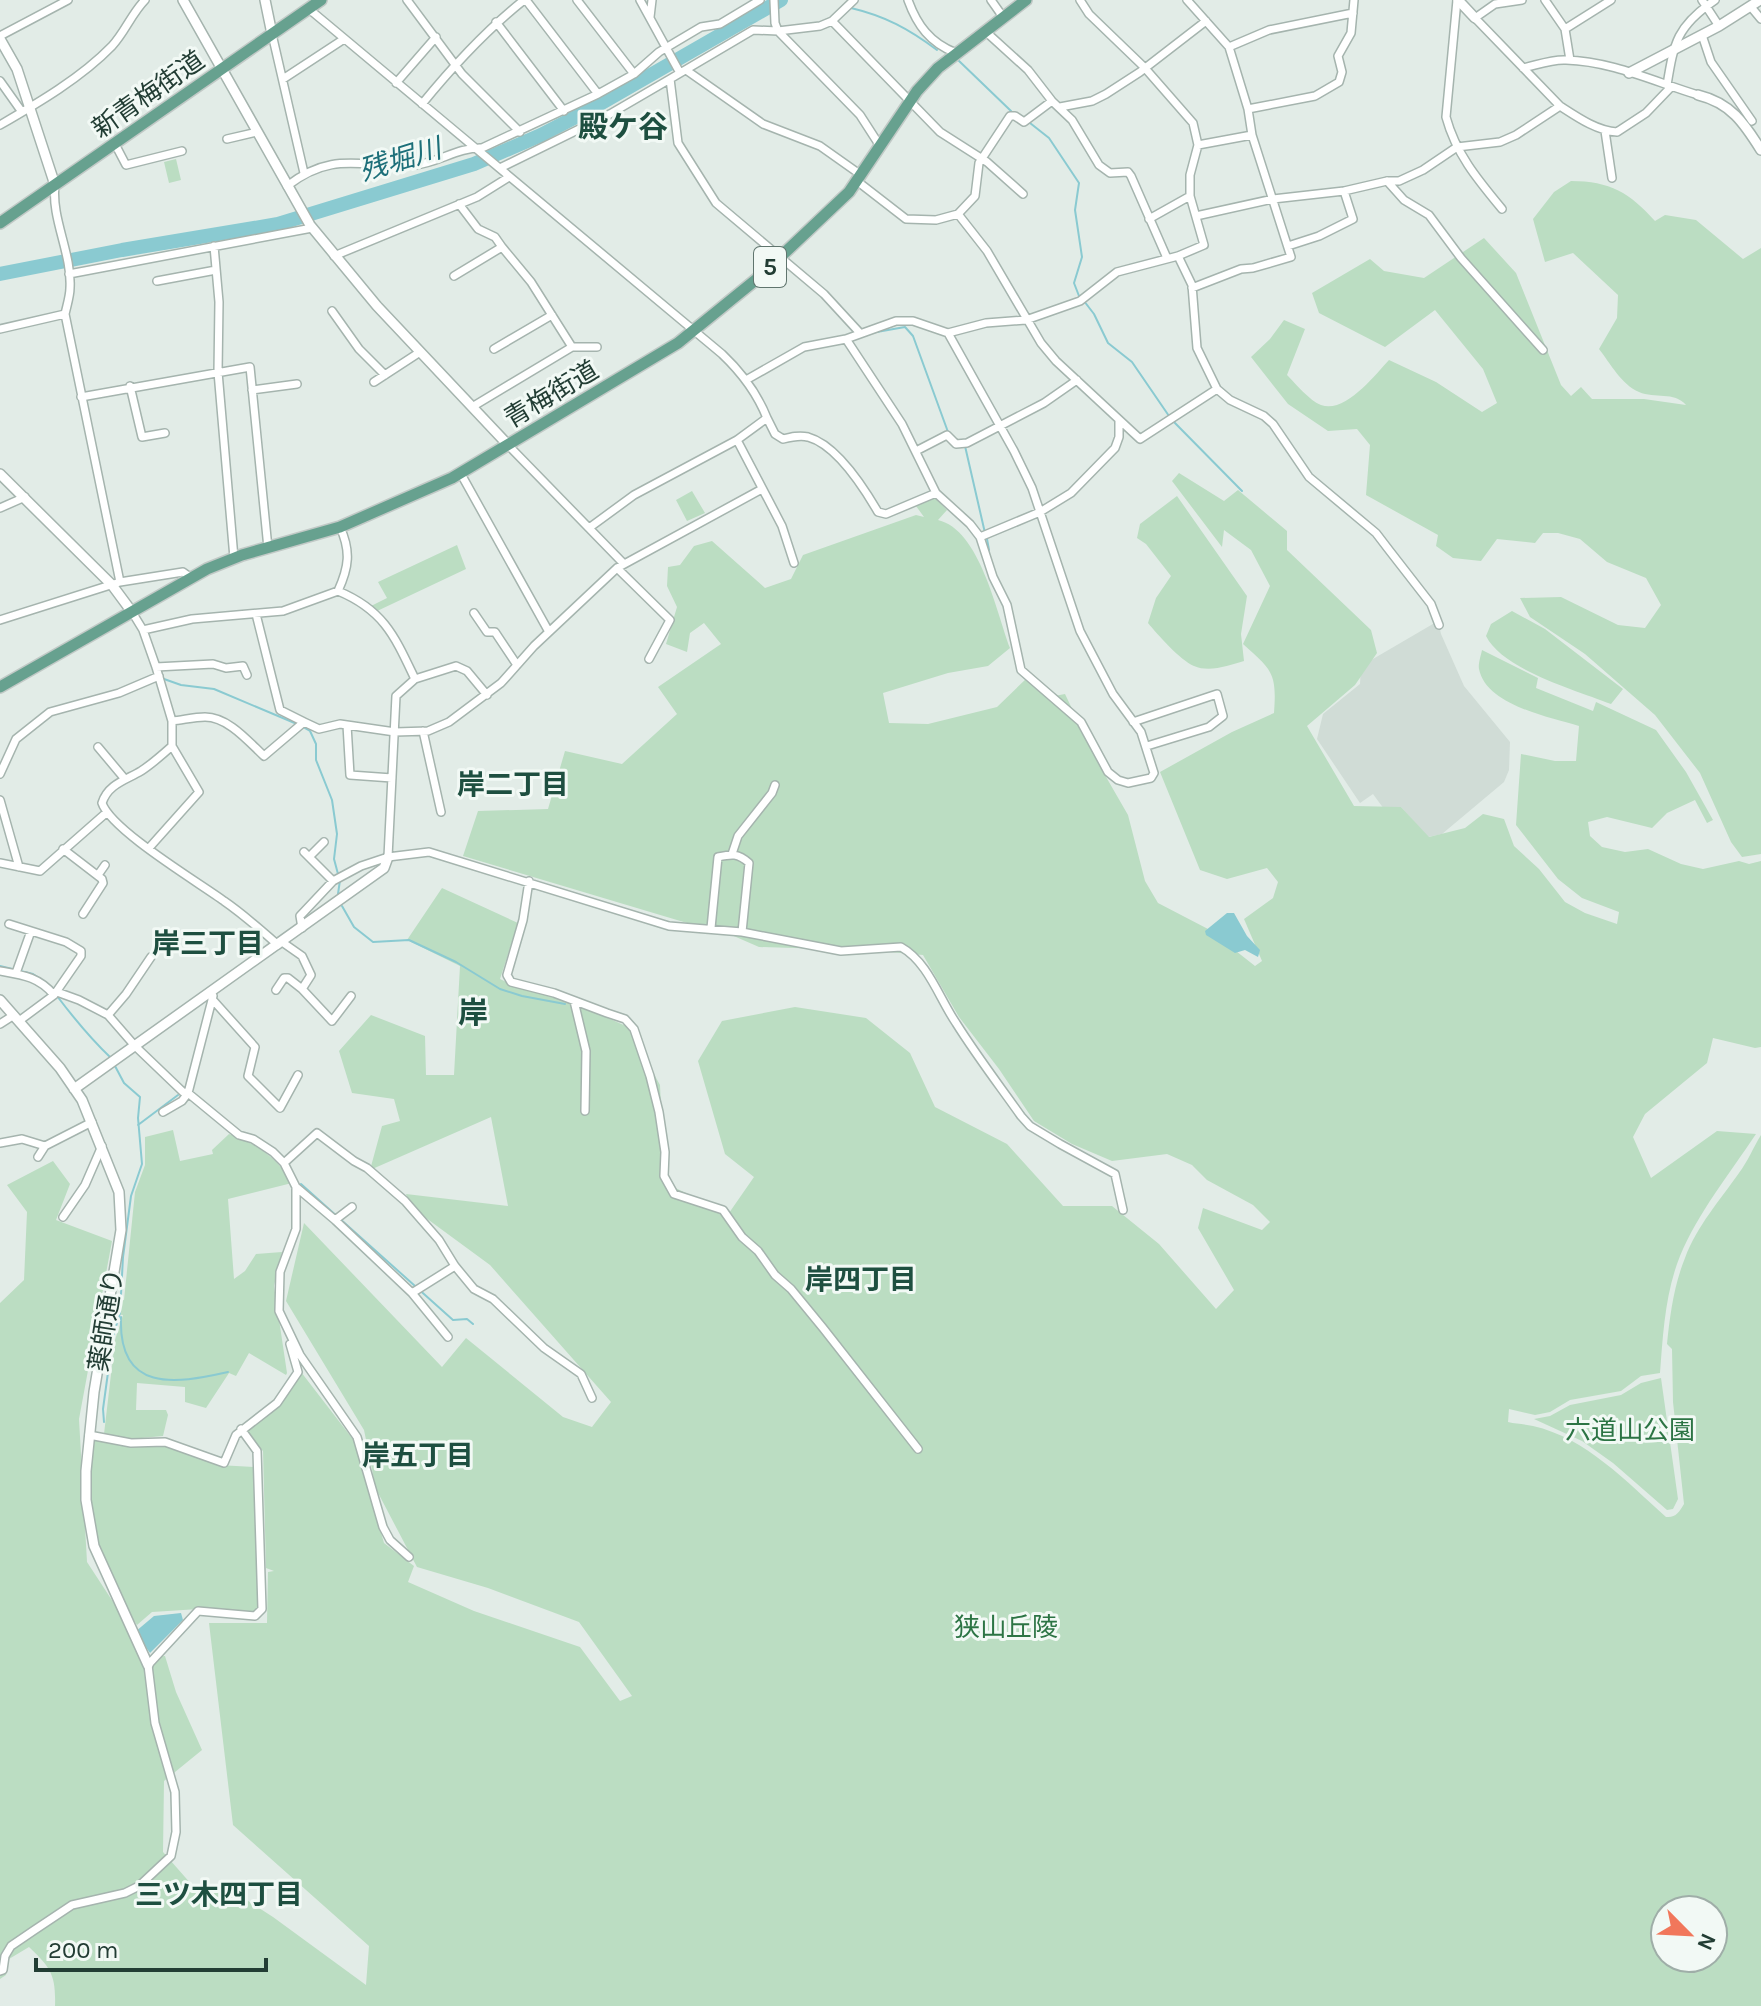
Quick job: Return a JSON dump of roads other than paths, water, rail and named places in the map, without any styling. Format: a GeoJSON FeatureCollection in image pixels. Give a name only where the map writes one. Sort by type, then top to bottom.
{"type":"FeatureCollection","features":[{"type":"Feature","properties":{"kind":"main road","name":"新青梅街道"},"geometry":{"type":"LineString","coordinates":[[0,223],[321,0]]}},
{"type":"Feature","properties":{"kind":"main road","name":"青梅街道"},"geometry":{"type":"LineString","coordinates":[[0,687],[190,577],[234,558],[340,527],[461,474],[675,345],[780,258],[846,195],[931,75],[1026,0]]}},
{"type":"Feature","properties":{"kind":"street"},"geometry":{"type":"LineString","coordinates":[[0,125],[89,66],[114,44],[145,0]]}},
{"type":"Feature","properties":{"kind":"street"},"geometry":{"type":"LineString","coordinates":[[183,0],[287,186],[334,256],[420,352],[589,528],[670,620],[649,659]]}},
{"type":"Feature","properties":{"kind":"street"},"geometry":{"type":"LineString","coordinates":[[265,0],[304,173]]}},
{"type":"Feature","properties":{"kind":"street"},"geometry":{"type":"LineString","coordinates":[[407,0],[455,64],[520,132]]}},
{"type":"Feature","properties":{"kind":"street"},"geometry":{"type":"LineString","coordinates":[[422,104],[496,22],[525,0],[598,94]]}},
{"type":"Feature","properties":{"kind":"street"},"geometry":{"type":"LineString","coordinates":[[577,0],[634,74]]}},
{"type":"Feature","properties":{"kind":"street"},"geometry":{"type":"LineString","coordinates":[[640,0],[668,52],[683,71],[763,124],[820,146],[906,219],[936,220],[958,214],[975,196],[981,159],[1010,116],[1024,122],[1052,101]]}},
{"type":"Feature","properties":{"kind":"street"},"geometry":{"type":"LineString","coordinates":[[650,19],[652,0]]}},
{"type":"Feature","properties":{"kind":"street"},"geometry":{"type":"LineString","coordinates":[[287,186],[304,173],[355,161],[414,165],[478,150],[598,94],[668,52],[701,27],[720,24],[760,0]]}},
{"type":"Feature","properties":{"kind":"street"},"geometry":{"type":"LineString","coordinates":[[774,0],[778,31],[860,115],[880,146]]}},
{"type":"Feature","properties":{"kind":"street"},"geometry":{"type":"LineString","coordinates":[[498,167],[610,114],[753,30],[778,31],[820,26],[832,21],[854,0]]}},
{"type":"Feature","properties":{"kind":"street"},"geometry":{"type":"LineString","coordinates":[[908,0],[914,17],[928,36],[938,46],[956,53]]}},
{"type":"Feature","properties":{"kind":"street"},"geometry":{"type":"LineString","coordinates":[[991,0],[1003,17]]}},
{"type":"Feature","properties":{"kind":"street"},"geometry":{"type":"LineString","coordinates":[[746,380],[804,347],[846,339],[859,332],[903,320],[929,325],[948,333],[986,323],[1026,320],[1083,299],[1117,272],[1178,256],[1204,245],[1190,196],[1190,175],[1198,145],[1193,123],[1144,67],[1089,14],[1080,0]]}},
{"type":"Feature","properties":{"kind":"street"},"geometry":{"type":"LineString","coordinates":[[1187,0],[1229,47],[1248,109],[1252,135],[1291,257],[1241,269],[1192,288]]}},
{"type":"Feature","properties":{"kind":"street"},"geometry":{"type":"LineString","coordinates":[[1248,109],[1315,96],[1339,82],[1342,72],[1338,56],[1351,33],[1354,0]]}},
{"type":"Feature","properties":{"kind":"street"},"geometry":{"type":"LineString","coordinates":[[1458,0],[1560,106],[1605,131],[1617,132],[1646,113],[1669,86],[1673,49],[1682,29],[1704,3],[1715,0]]}},
{"type":"Feature","properties":{"kind":"street"},"geometry":{"type":"LineString","coordinates":[[1458,0],[1446,117],[1467,166],[1502,209]]}},
{"type":"Feature","properties":{"kind":"street"},"geometry":{"type":"LineString","coordinates":[[1475,18],[1495,4],[1522,0]]}},
{"type":"Feature","properties":{"kind":"street"},"geometry":{"type":"LineString","coordinates":[[1545,0],[1565,29],[1570,60]]}},
{"type":"Feature","properties":{"kind":"street"},"geometry":{"type":"LineString","coordinates":[[1565,29],[1611,0]]}},
{"type":"Feature","properties":{"kind":"street"},"geometry":{"type":"LineString","coordinates":[[1629,73],[1719,26],[1760,0]]}},
{"type":"Feature","properties":{"kind":"street"},"geometry":{"type":"LineString","coordinates":[[62,1],[0,37],[17,69],[26,110],[55,185],[53,197],[69,273],[70,289],[65,314],[116,584]]}},
{"type":"Feature","properties":{"kind":"street"},"geometry":{"type":"LineString","coordinates":[[1704,3],[1719,26]]}},
{"type":"Feature","properties":{"kind":"street"},"geometry":{"type":"LineString","coordinates":[[1751,7],[1761,19]]}},
{"type":"Feature","properties":{"kind":"street"},"geometry":{"type":"LineString","coordinates":[[309,9],[722,354],[746,380],[775,434],[783,439],[797,436],[819,442],[857,477],[878,512],[886,514],[936,493]]}},
{"type":"Feature","properties":{"kind":"street"},"geometry":{"type":"LineString","coordinates":[[1229,47],[1269,30],[1353,13]]}},
{"type":"Feature","properties":{"kind":"street"},"geometry":{"type":"LineString","coordinates":[[832,21],[940,132],[987,162],[1023,194]]}},
{"type":"Feature","properties":{"kind":"street"},"geometry":{"type":"LineString","coordinates":[[1060,107],[1101,97],[1176,46],[1206,21]]}},
{"type":"Feature","properties":{"kind":"street"},"geometry":{"type":"LineString","coordinates":[[496,22],[564,111]]}},
{"type":"Feature","properties":{"kind":"street"},"geometry":{"type":"LineString","coordinates":[[985,31],[1028,70],[1052,101],[1072,120],[1099,165],[1110,173],[1128,172],[1167,258]]}},
{"type":"Feature","properties":{"kind":"street"},"geometry":{"type":"LineString","coordinates":[[1702,35],[1711,62],[1752,121]]}},
{"type":"Feature","properties":{"kind":"street"},"geometry":{"type":"LineString","coordinates":[[396,83],[436,37]]}},
{"type":"Feature","properties":{"kind":"street"},"geometry":{"type":"LineString","coordinates":[[283,79],[344,39]]}},
{"type":"Feature","properties":{"kind":"street"},"geometry":{"type":"LineString","coordinates":[[1523,68],[1570,60],[1598,64],[1714,99],[1734,111],[1760,146]]}},
{"type":"Feature","properties":{"kind":"street"},"geometry":{"type":"LineString","coordinates":[[670,79],[675,130],[683,152],[716,203],[835,304],[859,332]]}},
{"type":"Feature","properties":{"kind":"street"},"geometry":{"type":"LineString","coordinates":[[1,83],[26,110]]}},
{"type":"Feature","properties":{"kind":"street"},"geometry":{"type":"LineString","coordinates":[[1196,216],[1273,199],[1399,181],[1423,170],[1457,147],[1500,142],[1516,135],[1560,106]]}},
{"type":"Feature","properties":{"kind":"street"},"geometry":{"type":"LineString","coordinates":[[1605,131],[1612,178]]}},
{"type":"Feature","properties":{"kind":"street"},"geometry":{"type":"LineString","coordinates":[[227,139],[257,132]]}},
{"type":"Feature","properties":{"kind":"street"},"geometry":{"type":"LineString","coordinates":[[1198,145],[1252,135]]}},
{"type":"Feature","properties":{"kind":"street"},"geometry":{"type":"LineString","coordinates":[[115,144],[126,165],[182,151]]}},
{"type":"Feature","properties":{"kind":"street"},"geometry":{"type":"LineString","coordinates":[[334,256],[485,193],[509,177]]}},
{"type":"Feature","properties":{"kind":"street"},"geometry":{"type":"LineString","coordinates":[[1387,181],[1404,200],[1429,215],[1461,258],[1543,350]]}},
{"type":"Feature","properties":{"kind":"street"},"geometry":{"type":"LineString","coordinates":[[1288,246],[1319,236],[1353,219],[1344,191]]}},
{"type":"Feature","properties":{"kind":"street"},"geometry":{"type":"LineString","coordinates":[[1149,219],[1190,196]]}},
{"type":"Feature","properties":{"kind":"street"},"geometry":{"type":"LineString","coordinates":[[459,204],[478,229],[495,237],[531,282],[572,347]]}},
{"type":"Feature","properties":{"kind":"street"},"geometry":{"type":"LineString","coordinates":[[958,214],[1000,272],[1026,320],[1056,361],[1140,439],[1217,389]]}},
{"type":"Feature","properties":{"kind":"street"},"geometry":{"type":"LineString","coordinates":[[69,273],[311,226]]}},
{"type":"Feature","properties":{"kind":"street"},"geometry":{"type":"LineString","coordinates":[[214,246],[218,372],[234,558]]}},
{"type":"Feature","properties":{"kind":"street"},"geometry":{"type":"LineString","coordinates":[[454,276],[502,247]]}},
{"type":"Feature","properties":{"kind":"street"},"geometry":{"type":"LineString","coordinates":[[1178,256],[1195,302],[1195,337],[1205,367],[1217,389],[1230,400],[1264,416],[1273,424],[1309,477],[1376,533],[1431,604],[1439,625]]}},
{"type":"Feature","properties":{"kind":"street"},"geometry":{"type":"LineString","coordinates":[[157,281],[216,270]]}},
{"type":"Feature","properties":{"kind":"street"},"geometry":{"type":"LineString","coordinates":[[332,311],[359,349],[385,375]]}},
{"type":"Feature","properties":{"kind":"street"},"geometry":{"type":"LineString","coordinates":[[0,329],[65,314]]}},
{"type":"Feature","properties":{"kind":"street"},"geometry":{"type":"LineString","coordinates":[[494,349],[552,315]]}},
{"type":"Feature","properties":{"kind":"street"},"geometry":{"type":"LineString","coordinates":[[846,339],[902,424],[936,493],[980,537],[993,577],[1007,605],[1021,670],[1081,722],[1108,772],[1128,783],[1151,778],[1154,773],[1147,746],[1113,694],[1080,631],[1040,512],[1014,451],[948,333]]}},
{"type":"Feature","properties":{"kind":"street"},"geometry":{"type":"LineString","coordinates":[[472,407],[572,347],[597,347]]}},
{"type":"Feature","properties":{"kind":"street"},"geometry":{"type":"LineString","coordinates":[[374,382],[420,352]]}},
{"type":"Feature","properties":{"kind":"street"},"geometry":{"type":"LineString","coordinates":[[81,397],[250,367],[268,548]]}},
{"type":"Feature","properties":{"kind":"street"},"geometry":{"type":"LineString","coordinates":[[916,451],[947,435],[956,444],[967,443],[1044,403],[1077,380]]}},
{"type":"Feature","properties":{"kind":"street"},"geometry":{"type":"LineString","coordinates":[[252,390],[297,384]]}},
{"type":"Feature","properties":{"kind":"street"},"geometry":{"type":"LineString","coordinates":[[130,386],[142,437],[165,433]]}},
{"type":"Feature","properties":{"kind":"street"},"geometry":{"type":"LineString","coordinates":[[589,528],[634,495],[737,440],[767,418]]}},
{"type":"Feature","properties":{"kind":"street"},"geometry":{"type":"LineString","coordinates":[[980,537],[1040,512],[1071,493],[1115,448],[1119,437],[1119,419]]}},
{"type":"Feature","properties":{"kind":"street"},"geometry":{"type":"LineString","coordinates":[[737,440],[782,526],[794,563]]}},
{"type":"Feature","properties":{"kind":"street"},"geometry":{"type":"LineString","coordinates":[[0,474],[116,584],[143,630],[172,721],[172,746],[199,792],[149,848]]}},
{"type":"Feature","properties":{"kind":"street"},"geometry":{"type":"LineString","coordinates":[[461,474],[549,632]]}},
{"type":"Feature","properties":{"kind":"street"},"geometry":{"type":"LineString","coordinates":[[256,614],[280,710],[301,724],[319,729],[347,725],[395,732],[423,731],[449,722],[487,695],[620,565],[762,489]]}},
{"type":"Feature","properties":{"kind":"street"},"geometry":{"type":"LineString","coordinates":[[0,508],[25,497]]}},
{"type":"Feature","properties":{"kind":"street"},"geometry":{"type":"LineString","coordinates":[[143,630],[192,619],[283,611],[338,591],[349,558],[340,527]]}},
{"type":"Feature","properties":{"kind":"street"},"geometry":{"type":"LineString","coordinates":[[0,620],[116,584],[183,572],[190,577]]}},
{"type":"Feature","properties":{"kind":"street"},"geometry":{"type":"LineString","coordinates":[[338,591],[366,606],[390,628],[415,679]]}},
{"type":"Feature","properties":{"kind":"street"},"geometry":{"type":"LineString","coordinates":[[474,613],[487,632],[495,632],[517,665]]}},
{"type":"Feature","properties":{"kind":"street"},"geometry":{"type":"LineString","coordinates":[[0,774],[16,739],[50,712],[119,693],[158,672],[213,664],[226,668],[243,666],[247,675]]}},
{"type":"Feature","properties":{"kind":"street"},"geometry":{"type":"LineString","coordinates":[[74,1089],[213,994],[384,868],[388,857],[396,696],[415,679],[456,666],[467,671],[487,695]]}},
{"type":"Feature","properties":{"kind":"street"},"geometry":{"type":"LineString","coordinates":[[1133,722],[1217,694],[1223,716],[1209,727],[1147,746]]}},
{"type":"Feature","properties":{"kind":"street"},"geometry":{"type":"LineString","coordinates":[[172,721],[207,716],[217,719],[235,730],[264,756],[301,724]]}},
{"type":"Feature","properties":{"kind":"street"},"geometry":{"type":"LineString","coordinates":[[347,725],[350,775],[392,778]]}},
{"type":"Feature","properties":{"kind":"street"},"geometry":{"type":"LineString","coordinates":[[423,731],[441,812]]}},
{"type":"Feature","properties":{"kind":"street"},"geometry":{"type":"LineString","coordinates":[[172,746],[138,772],[124,778],[103,798],[106,813],[280,944],[302,956],[311,975],[302,989]]}},
{"type":"Feature","properties":{"kind":"street"},"geometry":{"type":"LineString","coordinates":[[98,747],[124,778]]}},
{"type":"Feature","properties":{"kind":"street"},"geometry":{"type":"LineString","coordinates":[[732,854],[738,836],[775,785]]}},
{"type":"Feature","properties":{"kind":"street"},"geometry":{"type":"LineString","coordinates":[[0,800],[19,867]]}},
{"type":"Feature","properties":{"kind":"street"},"geometry":{"type":"LineString","coordinates":[[0,863],[40,871],[106,813]]}},
{"type":"Feature","properties":{"kind":"street"},"geometry":{"type":"LineString","coordinates":[[324,842],[307,855],[337,878]]}},
{"type":"Feature","properties":{"kind":"street"},"geometry":{"type":"LineString","coordinates":[[63,849],[98,875],[103,883],[83,914]]}},
{"type":"Feature","properties":{"kind":"street"},"geometry":{"type":"LineString","coordinates":[[302,928],[300,916],[337,878],[388,857],[429,852],[669,926],[742,932],[841,951],[901,947],[909,951],[924,969],[954,1021],[1021,1116],[1030,1126],[1115,1174],[1123,1210]]}},
{"type":"Feature","properties":{"kind":"street"},"geometry":{"type":"LineString","coordinates":[[711,928],[718,857],[740,855],[749,863],[742,932]]}},
{"type":"Feature","properties":{"kind":"street"},"geometry":{"type":"LineString","coordinates":[[98,875],[105,865]]}},
{"type":"Feature","properties":{"kind":"street"},"geometry":{"type":"LineString","coordinates":[[529,881],[523,920],[507,975],[511,982],[554,993],[625,1019],[634,1029],[659,1112],[665,1152],[664,1176],[674,1194],[723,1210],[742,1237],[758,1251],[775,1275],[791,1289],[823,1328],[918,1449]]}},
{"type":"Feature","properties":{"kind":"street"},"geometry":{"type":"LineString","coordinates":[[0,1023],[16,1018],[56,994],[81,956],[81,951],[66,942],[9,924]]}},
{"type":"Feature","properties":{"kind":"street"},"geometry":{"type":"LineString","coordinates":[[18,970],[31,931]]}},
{"type":"Feature","properties":{"kind":"street"},"geometry":{"type":"LineString","coordinates":[[108,1015],[151,957]]}},
{"type":"Feature","properties":{"kind":"street"},"geometry":{"type":"LineString","coordinates":[[0,971],[18,970],[45,984],[56,994],[108,1015],[183,1092],[222,1122],[273,1152],[284,1163],[296,1187],[296,1229],[284,1256],[278,1286],[279,1311],[298,1372],[277,1403],[241,1429],[224,1463],[165,1442],[131,1443],[89,1435]]}},
{"type":"Feature","properties":{"kind":"street"},"geometry":{"type":"LineString","coordinates":[[276,990],[284,978],[288,978],[332,1021],[351,996]]}},
{"type":"Feature","properties":{"kind":"street"},"geometry":{"type":"LineString","coordinates":[[213,994],[255,1047],[248,1076],[280,1108],[298,1075]]}},
{"type":"Feature","properties":{"kind":"street"},"geometry":{"type":"LineString","coordinates":[[163,1112],[182,1101],[188,1093],[213,994]]}},
{"type":"Feature","properties":{"kind":"street","name":"薬師通り"},"geometry":{"type":"LineString","coordinates":[[0,1000],[82,1100],[119,1192],[121,1230],[89,1435],[86,1500],[94,1546],[148,1665]]}},
{"type":"Feature","properties":{"kind":"street"},"geometry":{"type":"LineString","coordinates":[[574,1001],[586,1051],[585,1111]]}},
{"type":"Feature","properties":{"kind":"street"},"geometry":{"type":"LineString","coordinates":[[38,1157],[45,1146],[92,1122]]}},
{"type":"Feature","properties":{"kind":"street"},"geometry":{"type":"LineString","coordinates":[[284,1163],[317,1133],[367,1168],[405,1201],[439,1240],[474,1289],[493,1299],[544,1348],[581,1374],[592,1398]]}},
{"type":"Feature","properties":{"kind":"street"},"geometry":{"type":"LineString","coordinates":[[0,1143],[22,1139],[45,1146]]}},
{"type":"Feature","properties":{"kind":"street"},"geometry":{"type":"LineString","coordinates":[[63,1217],[85,1185],[102,1146]]}},
{"type":"Feature","properties":{"kind":"street"},"geometry":{"type":"LineString","coordinates":[[296,1187],[338,1218],[412,1293],[448,1337]]}},
{"type":"Feature","properties":{"kind":"street"},"geometry":{"type":"LineString","coordinates":[[338,1218],[352,1207]]}},
{"type":"Feature","properties":{"kind":"street"},"geometry":{"type":"LineString","coordinates":[[412,1293],[455,1266]]}},
{"type":"Feature","properties":{"kind":"street"},"geometry":{"type":"LineString","coordinates":[[286,1329],[311,1372],[351,1426],[364,1454],[383,1527],[390,1540],[409,1557]]}},
{"type":"Feature","properties":{"kind":"street"},"geometry":{"type":"LineString","coordinates":[[0,1971],[11,1946],[33,1931],[72,1905],[125,1893],[139,1886],[171,1856],[176,1832],[175,1792],[155,1723],[148,1665],[198,1611],[255,1616],[262,1609],[257,1451],[241,1429]]}},
{"type":"Feature","properties":{"kind":"water"},"geometry":{"type":"Polygon","coordinates":[[[1227,913],[1234,913],[1247,936],[1260,950],[1258,957],[1245,950],[1235,953],[1206,935],[1205,931],[1227,913]]]}},
{"type":"Feature","properties":{"kind":"water"},"geometry":{"type":"Polygon","coordinates":[[[181,1613],[183,1620],[150,1653],[135,1632],[154,1616],[181,1613]]]}},
{"type":"Feature","properties":{"kind":"waterway","name":"残堀川"},"geometry":{"type":"LineString","coordinates":[[0,274],[278,224],[474,164],[593,108],[781,0]]}},
{"type":"Feature","properties":{"kind":"waterway"},"geometry":{"type":"LineString","coordinates":[[851,8],[896,24],[937,50]]}},
{"type":"Feature","properties":{"kind":"waterway"},"geometry":{"type":"LineString","coordinates":[[957,59],[1011,111]]}},
{"type":"Feature","properties":{"kind":"waterway"},"geometry":{"type":"LineString","coordinates":[[1030,123],[1049,138],[1079,183],[1075,210],[1082,257],[1074,283],[1079,296]]}},
{"type":"Feature","properties":{"kind":"waterway"},"geometry":{"type":"LineString","coordinates":[[1084,301],[1108,343],[1132,362],[1169,416]]}},
{"type":"Feature","properties":{"kind":"waterway"},"geometry":{"type":"LineString","coordinates":[[871,333],[905,327],[913,336],[948,432]]}},
{"type":"Feature","properties":{"kind":"waterway"},"geometry":{"type":"LineString","coordinates":[[1173,421],[1242,491]]}},
{"type":"Feature","properties":{"kind":"waterway"},"geometry":{"type":"LineString","coordinates":[[965,446],[985,533]]}},
{"type":"Feature","properties":{"kind":"waterway"},"geometry":{"type":"LineString","coordinates":[[987,539],[989,550]]}},
{"type":"Feature","properties":{"kind":"waterway"},"geometry":{"type":"LineString","coordinates":[[164,679],[181,685],[214,689],[297,724]]}},
{"type":"Feature","properties":{"kind":"waterway"},"geometry":{"type":"LineString","coordinates":[[303,727],[310,731],[316,744],[316,760],[332,800],[337,834],[334,859],[338,874]]}},
{"type":"Feature","properties":{"kind":"waterway"},"geometry":{"type":"LineString","coordinates":[[338,894],[340,880]]}},
{"type":"Feature","properties":{"kind":"waterway"},"geometry":{"type":"LineString","coordinates":[[342,906],[354,927],[373,942],[409,940],[456,962],[500,989],[565,1004]]}},
{"type":"Feature","properties":{"kind":"waterway"},"geometry":{"type":"LineString","coordinates":[[0,966],[33,974],[45,982]]}},
{"type":"Feature","properties":{"kind":"waterway"},"geometry":{"type":"LineString","coordinates":[[57,996],[110,1057]]}},
{"type":"Feature","properties":{"kind":"waterway"},"geometry":{"type":"LineString","coordinates":[[104,1422],[113,1336],[120,1313],[131,1196],[142,1164],[138,1118],[140,1097],[124,1083],[115,1066]]}},
{"type":"Feature","properties":{"kind":"waterway"},"geometry":{"type":"LineString","coordinates":[[138,1125],[178,1095]]}},
{"type":"Feature","properties":{"kind":"waterway"},"geometry":{"type":"LineString","coordinates":[[301,1184],[453,1320],[467,1319],[473,1324]]}},
{"type":"Feature","properties":{"kind":"waterway"},"geometry":{"type":"LineString","coordinates":[[121,1317],[123,1342],[129,1359],[140,1371],[154,1378],[170,1380],[228,1372]]}},
{"type":"Feature","properties":{"kind":"district","name":"殿ケ谷"},"geometry":{"type":"Point","coordinates":[623,127]}},
{"type":"Feature","properties":{"kind":"district","name":"岸二丁目"},"geometry":{"type":"Point","coordinates":[513,784]}},
{"type":"Feature","properties":{"kind":"district","name":"岸三丁目"},"geometry":{"type":"Point","coordinates":[208,943]}},
{"type":"Feature","properties":{"kind":"district","name":"岸"},"geometry":{"type":"Point","coordinates":[473,1013]}},
{"type":"Feature","properties":{"kind":"district","name":"岸四丁目"},"geometry":{"type":"Point","coordinates":[861,1279]}},
{"type":"Feature","properties":{"kind":"district","name":"岸五丁目"},"geometry":{"type":"Point","coordinates":[418,1455]}},
{"type":"Feature","properties":{"kind":"district","name":"三ツ木四丁目"},"geometry":{"type":"Point","coordinates":[219,1894]}},
{"type":"Feature","properties":{"kind":"park label","name":"六道山公園"},"geometry":{"type":"Point","coordinates":[1630,1430]}},
{"type":"Feature","properties":{"kind":"park label","name":"狭山丘陵"},"geometry":{"type":"Point","coordinates":[1006,1627]}}]}
